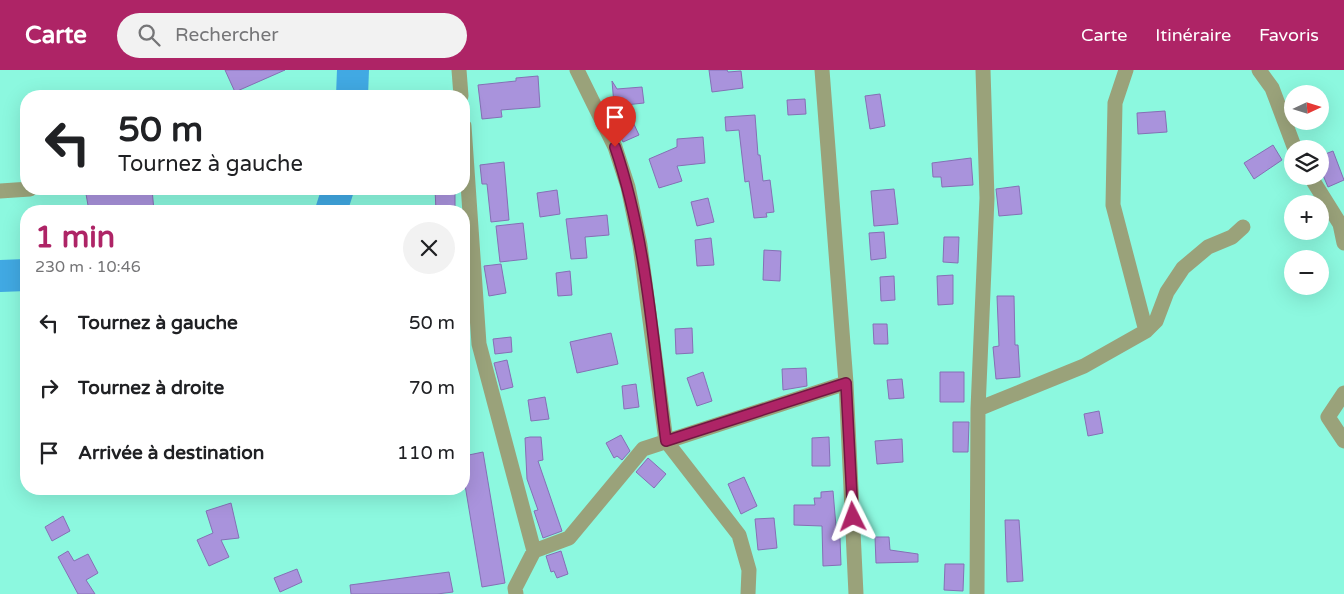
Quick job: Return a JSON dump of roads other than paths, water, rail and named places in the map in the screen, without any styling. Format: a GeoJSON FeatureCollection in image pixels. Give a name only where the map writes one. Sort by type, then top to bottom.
{"type":"FeatureCollection","features":[{"type":"Feature","properties":{"kind":"street"},"geometry":{"type":"LineString","coordinates":[[459,70],[461,90]]}},
{"type":"Feature","properties":{"kind":"street"},"geometry":{"type":"LineString","coordinates":[[577,70],[615,147],[628,186],[640,245],[666,441],[739,535],[749,570],[748,594]]}},
{"type":"Feature","properties":{"kind":"street"},"geometry":{"type":"LineString","coordinates":[[822,70],[846,383],[856,594]]}},
{"type":"Feature","properties":{"kind":"street"},"geometry":{"type":"LineString","coordinates":[[977,594],[978,410],[987,198],[983,70]]}},
{"type":"Feature","properties":{"kind":"street"},"geometry":{"type":"LineString","coordinates":[[1126,70],[1116,103],[1112,205],[1146,331]]}},
{"type":"Feature","properties":{"kind":"street"},"geometry":{"type":"LineString","coordinates":[[1259,70],[1272,88],[1292,140]]}},
{"type":"Feature","properties":{"kind":"street"},"geometry":{"type":"LineString","coordinates":[[1316,185],[1340,224],[1344,243]]}},
{"type":"Feature","properties":{"kind":"street"},"geometry":{"type":"LineString","coordinates":[[0,191],[20,190]]}},
{"type":"Feature","properties":{"kind":"street"},"geometry":{"type":"LineString","coordinates":[[470,213],[479,344],[534,551],[516,588],[516,594]]}},
{"type":"Feature","properties":{"kind":"street"},"geometry":{"type":"LineString","coordinates":[[978,410],[1084,366],[1146,331],[1156,321],[1167,292],[1183,268],[1208,247],[1232,237],[1244,227]]}},
{"type":"Feature","properties":{"kind":"street"},"geometry":{"type":"LineString","coordinates":[[534,551],[569,538],[643,449],[846,383]]}},
{"type":"Feature","properties":{"kind":"street"},"geometry":{"type":"LineString","coordinates":[[1344,393],[1328,417],[1344,440]]}},
{"type":"Feature","properties":{"kind":"waterway"},"geometry":{"type":"LineString","coordinates":[[352,90],[353,70]]}},
{"type":"Feature","properties":{"kind":"waterway"},"geometry":{"type":"LineString","coordinates":[[333,205],[336,195]]}},
{"type":"Feature","properties":{"kind":"waterway"},"geometry":{"type":"LineString","coordinates":[[0,276],[20,275]]}}]}
